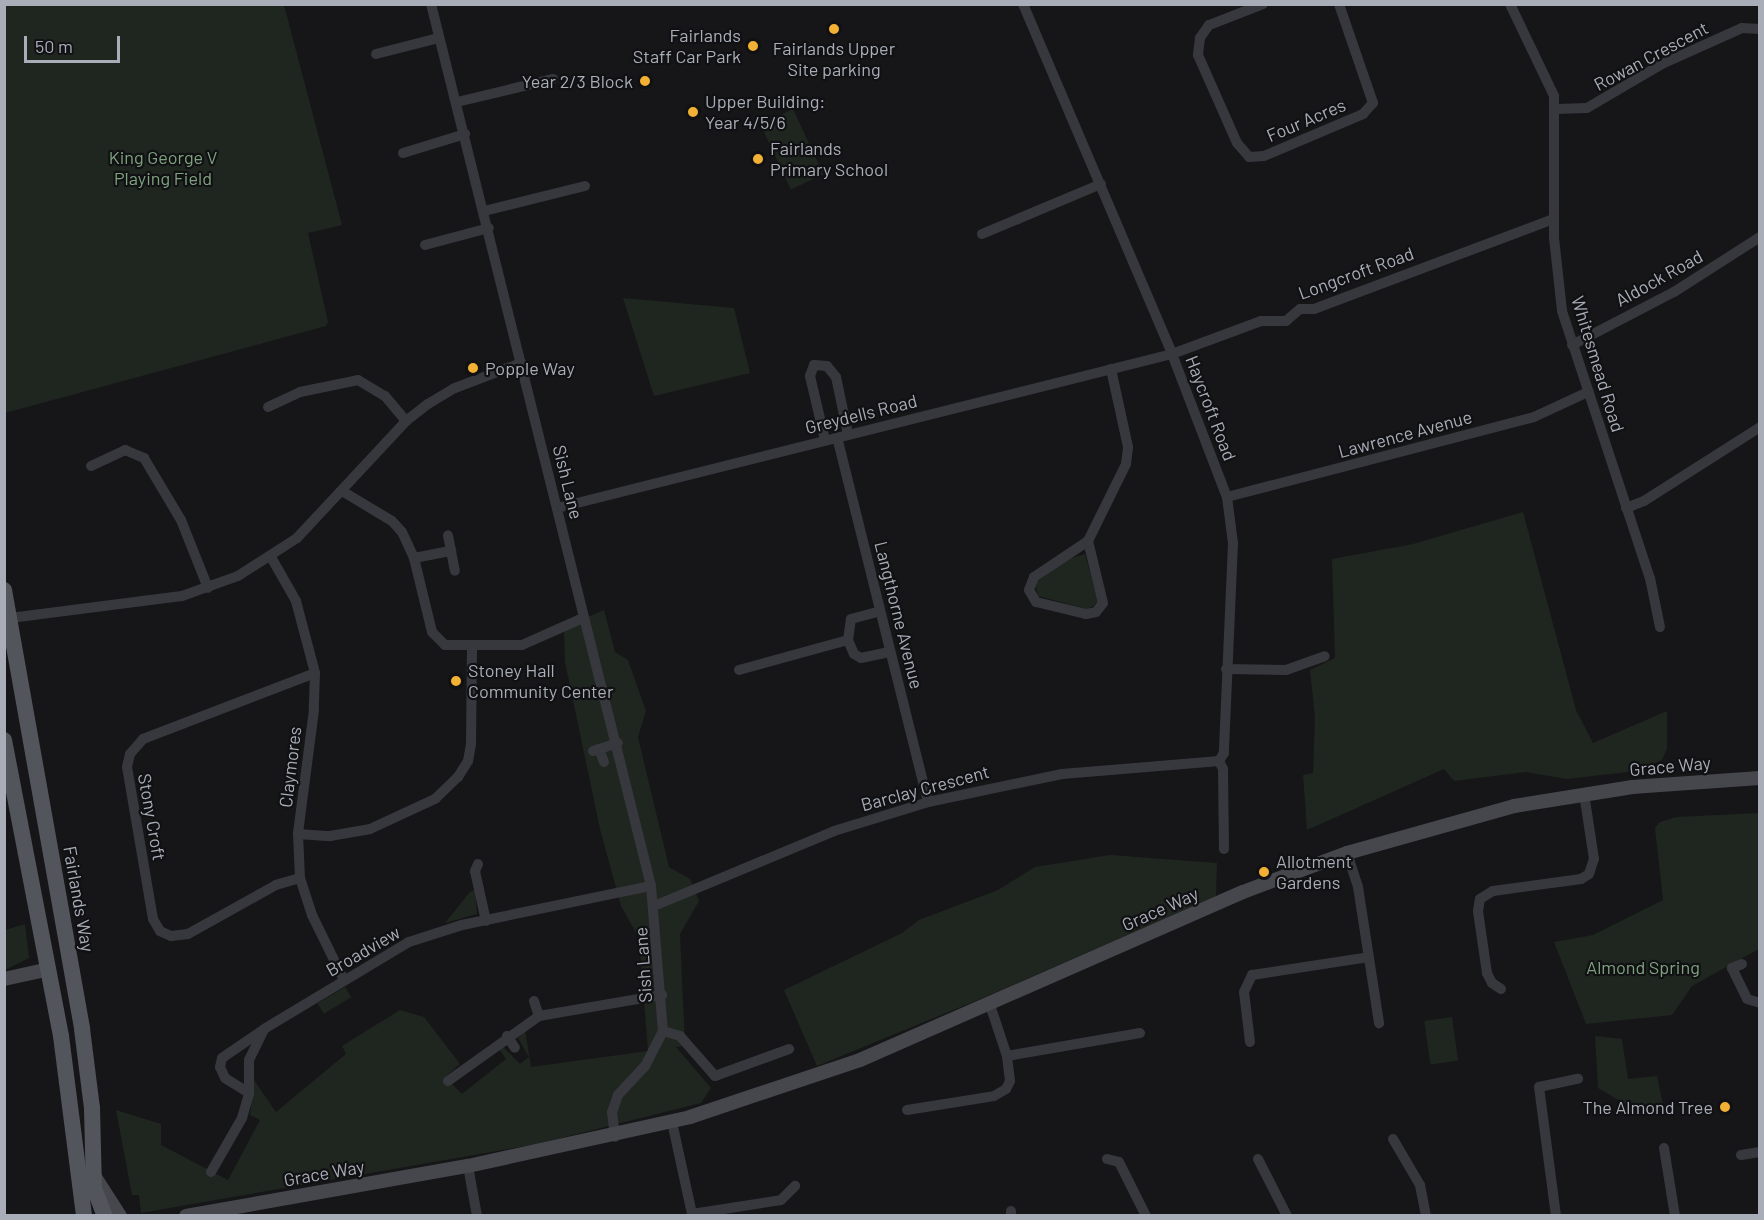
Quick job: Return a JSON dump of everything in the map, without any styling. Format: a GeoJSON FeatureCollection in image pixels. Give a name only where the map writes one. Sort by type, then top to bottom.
{"type":"FeatureCollection","features":[{"type":"Feature","properties":{"kind":"main road","name":"Fairlands Way"},"geometry":{"type":"LineString","coordinates":[[4,590],[82,1029],[95,1177],[94,1188],[105,1215]]}},
{"type":"Feature","properties":{"kind":"main road"},"geometry":{"type":"LineString","coordinates":[[4,740],[49,969],[84,1215]]}},
{"type":"Feature","properties":{"kind":"street","name":"Sish Lane"},"geometry":{"type":"LineString","coordinates":[[431,4],[489,228],[583,618],[618,742],[651,886],[662,995],[663,1031],[645,1066],[618,1095],[612,1112],[615,1137]]}},
{"type":"Feature","properties":{"kind":"street","name":"Haycroft Road"},"geometry":{"type":"LineString","coordinates":[[1023,4],[1172,354],[1227,497],[1233,543],[1224,753],[1219,761],[1223,769],[1224,849]]}},
{"type":"Feature","properties":{"kind":"street","name":"Four Acres"},"geometry":{"type":"LineString","coordinates":[[1263,4],[1236,8],[1209,25],[1200,38],[1197,55],[1238,143],[1249,157],[1264,156],[1362,114],[1373,103],[1339,4]]}},
{"type":"Feature","properties":{"kind":"street","name":"Whitesmead Road"},"geometry":{"type":"LineString","coordinates":[[1510,4],[1554,96],[1556,109],[1554,219],[1560,297],[1572,345],[1650,578],[1660,627]]}},
{"type":"Feature","properties":{"kind":"street","name":"Rowan Crescent"},"geometry":{"type":"LineString","coordinates":[[1556,109],[1587,108],[1662,64],[1742,28],[1760,29]]}},
{"type":"Feature","properties":{"kind":"street"},"geometry":{"type":"LineString","coordinates":[[376,54],[439,38]]}},
{"type":"Feature","properties":{"kind":"street"},"geometry":{"type":"LineString","coordinates":[[457,102],[554,79]]}},
{"type":"Feature","properties":{"kind":"street"},"geometry":{"type":"LineString","coordinates":[[403,153],[465,134]]}},
{"type":"Feature","properties":{"kind":"street"},"geometry":{"type":"LineString","coordinates":[[982,234],[1101,184]]}},
{"type":"Feature","properties":{"kind":"street"},"geometry":{"type":"LineString","coordinates":[[484,211],[585,186]]}},
{"type":"Feature","properties":{"kind":"street","name":"Longcroft Road"},"geometry":{"type":"LineString","coordinates":[[1172,354],[1232,334],[1245,325],[1287,321],[1300,309],[1314,309],[1554,219]]}},
{"type":"Feature","properties":{"kind":"street"},"geometry":{"type":"LineString","coordinates":[[425,245],[489,228]]}},
{"type":"Feature","properties":{"kind":"street","name":"Aldock Road"},"geometry":{"type":"LineString","coordinates":[[1572,345],[1674,292],[1760,237]]}},
{"type":"Feature","properties":{"kind":"street","name":"Greydells Road"},"geometry":{"type":"LineString","coordinates":[[557,508],[1172,354]]}},
{"type":"Feature","properties":{"kind":"street"},"geometry":{"type":"LineString","coordinates":[[10,618],[149,602],[208,588],[271,557],[297,538],[406,421],[455,387],[521,363]]}},
{"type":"Feature","properties":{"kind":"street","name":"Langthorne Avenue"},"geometry":{"type":"LineString","coordinates":[[825,440],[810,376],[814,365],[822,363],[836,378],[842,435],[880,611],[928,802]]}},
{"type":"Feature","properties":{"kind":"street"},"geometry":{"type":"LineString","coordinates":[[1088,542],[1102,589],[1100,608],[1086,614],[1036,602],[1029,590],[1034,577],[1088,542],[1127,456],[1126,431],[1111,369]]}},
{"type":"Feature","properties":{"kind":"street"},"geometry":{"type":"LineString","coordinates":[[268,406],[310,389],[358,380],[386,396],[406,421]]}},
{"type":"Feature","properties":{"kind":"street","name":"Lawrence Avenue"},"geometry":{"type":"LineString","coordinates":[[1227,497],[1534,417],[1588,392]]}},
{"type":"Feature","properties":{"kind":"street"},"geometry":{"type":"LineString","coordinates":[[1626,508],[1644,501],[1760,427]]}},
{"type":"Feature","properties":{"kind":"street"},"geometry":{"type":"LineString","coordinates":[[91,466],[125,450],[148,463],[181,520],[208,588]]}},
{"type":"Feature","properties":{"kind":"street"},"geometry":{"type":"LineString","coordinates":[[342,491],[392,521],[408,541],[436,638],[445,645],[522,645],[583,618]]}},
{"type":"Feature","properties":{"kind":"street"},"geometry":{"type":"LineString","coordinates":[[448,535],[455,571]]}},
{"type":"Feature","properties":{"kind":"street"},"geometry":{"type":"LineString","coordinates":[[414,558],[451,551]]}},
{"type":"Feature","properties":{"kind":"street","name":"Claymores"},"geometry":{"type":"LineString","coordinates":[[271,557],[296,601],[315,673],[314,710],[298,834],[300,878],[312,915],[344,980]]}},
{"type":"Feature","properties":{"kind":"street"},"geometry":{"type":"LineString","coordinates":[[880,611],[851,619],[848,640],[854,654],[861,658],[890,652]]}},
{"type":"Feature","properties":{"kind":"street"},"geometry":{"type":"LineString","coordinates":[[739,670],[848,640]]}},
{"type":"Feature","properties":{"kind":"street"},"geometry":{"type":"LineString","coordinates":[[298,834],[330,836],[370,829],[435,799],[458,777],[468,761],[471,744],[472,646]]}},
{"type":"Feature","properties":{"kind":"street"},"geometry":{"type":"LineString","coordinates":[[1226,669],[1286,670],[1325,656]]}},
{"type":"Feature","properties":{"kind":"street","name":"Stony Croft"},"geometry":{"type":"LineString","coordinates":[[300,878],[276,885],[188,934],[171,936],[160,931],[153,919],[127,767],[130,754],[143,739],[315,673]]}},
{"type":"Feature","properties":{"kind":"street"},"geometry":{"type":"LineString","coordinates":[[604,762],[596,750],[618,742]]}},
{"type":"Feature","properties":{"kind":"street","name":"Barclay Crescent"},"geometry":{"type":"LineString","coordinates":[[654,906],[834,831],[928,802],[1062,774],[1219,761]]}},
{"type":"Feature","properties":{"kind":"street","name":"Grace Way"},"geometry":{"type":"LineString","coordinates":[[186,1215],[468,1166],[615,1137],[733,1104],[860,1060],[1244,892],[1347,852],[1468,817],[1584,794],[1760,778]]}},
{"type":"Feature","properties":{"kind":"street"},"geometry":{"type":"LineString","coordinates":[[1501,989],[1487,974],[1478,911],[1480,899],[1492,891],[1581,879],[1589,874],[1594,860],[1584,794]]}},
{"type":"Feature","properties":{"kind":"street"},"geometry":{"type":"LineString","coordinates":[[1347,852],[1358,887],[1379,1023]]}},
{"type":"Feature","properties":{"kind":"street"},"geometry":{"type":"LineString","coordinates":[[478,864],[475,871],[486,921]]}},
{"type":"Feature","properties":{"kind":"street","name":"Broadview"},"geometry":{"type":"LineString","coordinates":[[249,1093],[225,1078],[220,1067],[222,1058],[264,1029],[409,942],[486,921],[651,886]]}},
{"type":"Feature","properties":{"kind":"street"},"geometry":{"type":"LineString","coordinates":[[1250,1042],[1244,992],[1252,975],[1369,957]]}},
{"type":"Feature","properties":{"kind":"street"},"geometry":{"type":"LineString","coordinates":[[1720,974],[1737,966],[1747,999],[1760,1003]]}},
{"type":"Feature","properties":{"kind":"street"},"geometry":{"type":"LineString","coordinates":[[4,979],[49,969]]}},
{"type":"Feature","properties":{"kind":"street"},"geometry":{"type":"LineString","coordinates":[[448,1081],[507,1036],[539,1016],[662,995]]}},
{"type":"Feature","properties":{"kind":"street"},"geometry":{"type":"LineString","coordinates":[[534,1000],[539,1016]]}},
{"type":"Feature","properties":{"kind":"street"},"geometry":{"type":"LineString","coordinates":[[907,1110],[997,1095],[1010,1081],[1007,1056],[990,1005]]}},
{"type":"Feature","properties":{"kind":"street"},"geometry":{"type":"LineString","coordinates":[[212,1172],[242,1118],[249,1093],[249,1060],[264,1029]]}},
{"type":"Feature","properties":{"kind":"street"},"geometry":{"type":"LineString","coordinates":[[663,1031],[680,1036],[715,1076],[789,1049]]}},
{"type":"Feature","properties":{"kind":"street"},"geometry":{"type":"LineString","coordinates":[[1007,1056],[1140,1033]]}},
{"type":"Feature","properties":{"kind":"street"},"geometry":{"type":"LineString","coordinates":[[507,1036],[515,1048]]}},
{"type":"Feature","properties":{"kind":"street"},"geometry":{"type":"LineString","coordinates":[[1556,1215],[1539,1087],[1578,1079]]}},
{"type":"Feature","properties":{"kind":"street"},"geometry":{"type":"LineString","coordinates":[[672,1122],[692,1214],[781,1200],[795,1186]]}},
{"type":"Feature","properties":{"kind":"street"},"geometry":{"type":"LineString","coordinates":[[1393,1138],[1420,1185],[1426,1215]]}},
{"type":"Feature","properties":{"kind":"street"},"geometry":{"type":"LineString","coordinates":[[1664,1148],[1675,1215]]}},
{"type":"Feature","properties":{"kind":"street"},"geometry":{"type":"LineString","coordinates":[[1741,1155],[1760,1152]]}},
{"type":"Feature","properties":{"kind":"street"},"geometry":{"type":"LineString","coordinates":[[1107,1159],[1119,1162],[1146,1215]]}},
{"type":"Feature","properties":{"kind":"street"},"geometry":{"type":"LineString","coordinates":[[1258,1159],[1287,1215]]}},
{"type":"Feature","properties":{"kind":"street"},"geometry":{"type":"LineString","coordinates":[[468,1166],[477,1215]]}},
{"type":"Feature","properties":{"kind":"street"},"geometry":{"type":"LineString","coordinates":[[95,1177],[120,1215]]}},
{"type":"Feature","properties":{"kind":"green space","name":"King George V Playing Field"},"geometry":{"type":"Polygon","coordinates":[[[4,5],[284,5],[342,225],[308,233],[328,322],[326,326],[5,413],[4,5]]]}},
{"type":"Feature","properties":{"kind":"green space"},"geometry":{"type":"Polygon","coordinates":[[[793,109],[823,174],[791,189],[760,124],[793,109]]]}},
{"type":"Feature","properties":{"kind":"green space"},"geometry":{"type":"Polygon","coordinates":[[[623,298],[734,308],[750,373],[654,396],[623,298]]]}},
{"type":"Feature","properties":{"kind":"green space"},"geometry":{"type":"Polygon","coordinates":[[[1523,512],[1576,710],[1593,743],[1667,711],[1667,749],[1662,760],[1637,771],[1566,779],[1526,772],[1454,781],[1444,769],[1307,830],[1303,775],[1313,773],[1315,718],[1310,670],[1335,658],[1332,559],[1413,544],[1523,512]]]}},
{"type":"Feature","properties":{"kind":"green space"},"geometry":{"type":"Polygon","coordinates":[[[1085,554],[1098,601],[1095,605],[1087,609],[1038,596],[1035,583],[1068,559],[1085,554]]]}},
{"type":"Feature","properties":{"kind":"green space"},"geometry":{"type":"Polygon","coordinates":[[[604,610],[615,652],[628,660],[646,711],[638,737],[669,867],[690,879],[699,901],[680,934],[685,1046],[676,1047],[711,1088],[701,1103],[537,1144],[141,1213],[139,1195],[132,1195],[116,1110],[161,1124],[161,1145],[228,1180],[260,1120],[250,1115],[254,1080],[276,1112],[346,1054],[342,1046],[400,1010],[424,1017],[460,1064],[445,1077],[462,1094],[506,1059],[499,1049],[503,1047],[520,1064],[529,1057],[518,1038],[525,1030],[531,1067],[648,1051],[639,938],[621,906],[600,829],[565,662],[564,627],[604,610]]]}},
{"type":"Feature","properties":{"kind":"green space","name":"Almond Spring"},"geometry":{"type":"Polygon","coordinates":[[[1759,813],[1759,949],[1692,986],[1672,1015],[1586,1024],[1554,942],[1593,935],[1663,900],[1655,828],[1660,822],[1676,817],[1759,813]]]}},
{"type":"Feature","properties":{"kind":"green space"},"geometry":{"type":"Polygon","coordinates":[[[1110,855],[1217,863],[1216,896],[985,997],[817,1066],[784,990],[902,933],[919,920],[998,890],[1035,867],[1110,855]]]}},
{"type":"Feature","properties":{"kind":"green space"},"geometry":{"type":"Polygon","coordinates":[[[475,889],[477,914],[445,923],[469,893],[475,889]]]}},
{"type":"Feature","properties":{"kind":"green space"},"geometry":{"type":"Polygon","coordinates":[[[25,924],[29,958],[5,970],[5,930],[25,924]]]}},
{"type":"Feature","properties":{"kind":"green space"},"geometry":{"type":"Polygon","coordinates":[[[345,987],[351,997],[324,1014],[318,1003],[345,987]]]}},
{"type":"Feature","properties":{"kind":"green space"},"geometry":{"type":"Polygon","coordinates":[[[1452,1017],[1458,1061],[1430,1064],[1424,1021],[1452,1017]]]}},
{"type":"Feature","properties":{"kind":"green space"},"geometry":{"type":"Polygon","coordinates":[[[1595,1036],[1622,1039],[1628,1079],[1657,1076],[1663,1105],[1636,1110],[1598,1088],[1595,1036]]]}},
{"type":"Feature","properties":{"kind":"place","name":"Fairlands Upper Site parking"},"geometry":{"type":"Point","coordinates":[834,29]}},
{"type":"Feature","properties":{"kind":"place","name":"Fairlands Staff Car Park"},"geometry":{"type":"Point","coordinates":[753,46]}},
{"type":"Feature","properties":{"kind":"place","name":"Year 2/3 Block"},"geometry":{"type":"Point","coordinates":[645,81]}},
{"type":"Feature","properties":{"kind":"place","name":"Upper Building: Year 4/5/6"},"geometry":{"type":"Point","coordinates":[693,112]}},
{"type":"Feature","properties":{"kind":"place","name":"Fairlands Primary School"},"geometry":{"type":"Point","coordinates":[758,159]}},
{"type":"Feature","properties":{"kind":"place","name":"Popple Way"},"geometry":{"type":"Point","coordinates":[473,368]}},
{"type":"Feature","properties":{"kind":"place","name":"Stoney Hall Community Center"},"geometry":{"type":"Point","coordinates":[456,681]}},
{"type":"Feature","properties":{"kind":"place","name":"Allotment Gardens"},"geometry":{"type":"Point","coordinates":[1264,872]}},
{"type":"Feature","properties":{"kind":"place","name":"The Almond Tree"},"geometry":{"type":"Point","coordinates":[1725,1107]}}]}
